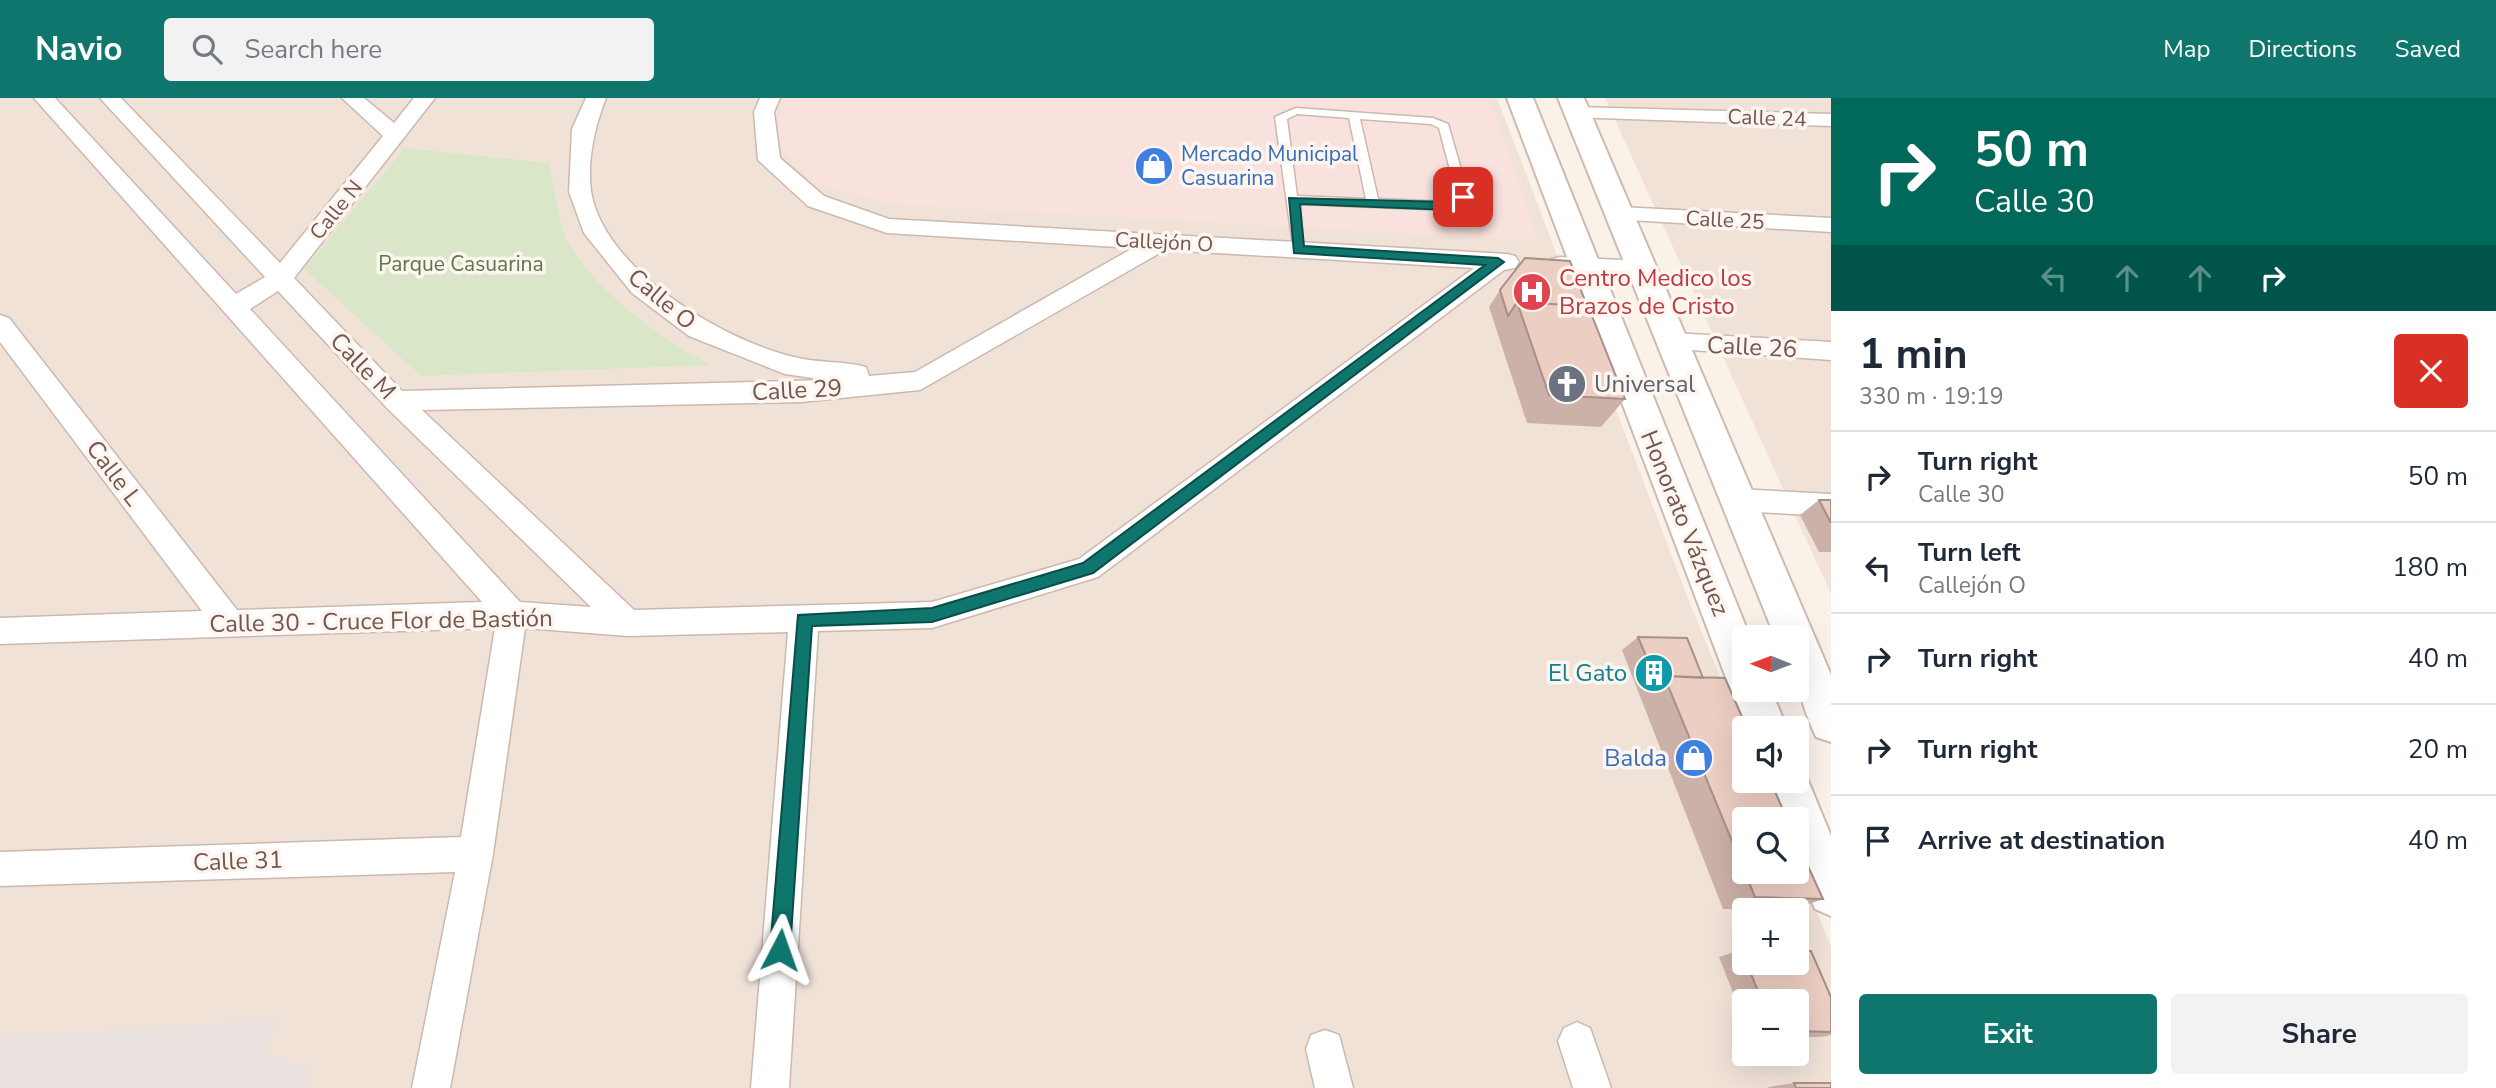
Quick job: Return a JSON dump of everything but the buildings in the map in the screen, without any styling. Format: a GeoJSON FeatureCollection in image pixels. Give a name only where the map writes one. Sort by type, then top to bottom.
{"type":"FeatureCollection","features":[{"type":"Feature","properties":{"kind":"street"},"geometry":{"type":"LineString","coordinates":[[44,98],[512,614],[476,854],[431,1088]]}},
{"type":"Feature","properties":{"kind":"street","name":"Calle M"},"geometry":{"type":"LineString","coordinates":[[110,98],[396,401],[628,623]]}},
{"type":"Feature","properties":{"kind":"street"},"geometry":{"type":"LineString","coordinates":[[352,98],[397,136]]}},
{"type":"Feature","properties":{"kind":"street","name":"Calle N"},"geometry":{"type":"LineString","coordinates":[[234,307],[280,279],[425,98]]}},
{"type":"Feature","properties":{"kind":"street","name":"Calle O"},"geometry":{"type":"LineString","coordinates":[[596,98],[583,130],[580,192],[596,233],[640,287],[698,330],[794,367],[919,381]]}},
{"type":"Feature","properties":{"kind":"street","name":"Callejón O"},"geometry":{"type":"LineString","coordinates":[[770,98],[764,112],[769,159],[816,201],[887,226],[1642,269]]}},
{"type":"Feature","properties":{"kind":"street","name":"Honorato Vázquez"},"geometry":{"type":"LineString","coordinates":[[1520,98],[1732,641]]}},
{"type":"Feature","properties":{"kind":"street"},"geometry":{"type":"LineString","coordinates":[[1574,105],[1790,625]]}},
{"type":"Feature","properties":{"kind":"street","name":"Calle 24"},"geometry":{"type":"LineString","coordinates":[[1574,105],[1831,120]]}},
{"type":"Feature","properties":{"kind":"street","name":"Calle 25"},"geometry":{"type":"LineString","coordinates":[[1620,214],[1831,225]]}},
{"type":"Feature","properties":{"kind":"street","name":"Calle 29"},"geometry":{"type":"LineString","coordinates":[[396,401],[801,392],[919,381],[1161,242]]}},
{"type":"Feature","properties":{"kind":"street","name":"Calle 30 - Cruce Flor de Bastión"},"geometry":{"type":"LineString","coordinates":[[0,631],[512,614],[628,623],[932,615],[1088,568],[1498,262]]}},
{"type":"Feature","properties":{"kind":"street","name":"Calle L"},"geometry":{"type":"LineString","coordinates":[[0,324],[228,622]]}},
{"type":"Feature","properties":{"kind":"street","name":"Calle 26"},"geometry":{"type":"LineString","coordinates":[[1672,342],[1831,351]]}},
{"type":"Feature","properties":{"kind":"street"},"geometry":{"type":"LineString","coordinates":[[1738,500],[1831,505]]}},
{"type":"Feature","properties":{"kind":"street"},"geometry":{"type":"LineString","coordinates":[[770,1088],[804,620]]}},
{"type":"Feature","properties":{"kind":"street"},"geometry":{"type":"LineString","coordinates":[[1810,668],[1827,703]]}},
{"type":"Feature","properties":{"kind":"street"},"geometry":{"type":"LineString","coordinates":[[1792,793],[1831,893]]}},
{"type":"Feature","properties":{"kind":"street","name":"Calle 31"},"geometry":{"type":"LineString","coordinates":[[0,869],[476,854]]}},
{"type":"Feature","properties":{"kind":"street"},"geometry":{"type":"LineString","coordinates":[[1577,1041],[1592,1088]]}},
{"type":"Feature","properties":{"kind":"street"},"geometry":{"type":"LineString","coordinates":[[1325,1049],[1335,1088]]}},
{"type":"Feature","properties":{"kind":"lane"},"geometry":{"type":"LineString","coordinates":[[1293,200],[1451,206],[1463,197],[1444,126],[1433,121],[1297,111],[1281,117],[1298,250]]}},
{"type":"Feature","properties":{"kind":"lane"},"geometry":{"type":"LineString","coordinates":[[1354,115],[1373,203]]}},
{"type":"Feature","properties":{"kind":"shaded area"},"geometry":{"type":"Polygon","coordinates":[[[0,98],[1497,98],[1692,609],[1736,716],[1732,716],[1732,793],[1745,793],[1745,807],[1732,807],[1732,884],[1805,884],[1831,946],[1831,1088],[0,1088],[0,98]]]}},
{"type":"Feature","properties":{"kind":"shaded area","name":"Mercado Municipal Casuarina"},"geometry":{"type":"Polygon","coordinates":[[[786,98],[1489,98],[1538,241],[889,204],[812,182],[781,150],[778,118],[786,98]]]}},
{"type":"Feature","properties":{"kind":"shaded area"},"geometry":{"type":"Polygon","coordinates":[[[1605,98],[1831,98],[1831,594],[1605,98]]]}},
{"type":"Feature","properties":{"kind":"shaded area"},"geometry":{"type":"Polygon","coordinates":[[[283,1019],[262,1050],[314,1072],[304,1088],[0,1088],[0,1037],[283,1019]]]}},
{"type":"Feature","properties":{"kind":"green space","name":"Parque Casuarina"},"geometry":{"type":"Polygon","coordinates":[[[405,148],[549,163],[562,225],[568,242],[580,260],[631,312],[672,342],[711,365],[421,376],[304,269],[405,148]]]}},
{"type":"Feature","properties":{"kind":"place","name":"Mercado Municipal Casuarina"},"geometry":{"type":"Point","coordinates":[1154,166]}},
{"type":"Feature","properties":{"kind":"place","name":"Centro Medico los Brazos de Cristo"},"geometry":{"type":"Point","coordinates":[1532,292]}},
{"type":"Feature","properties":{"kind":"place","name":"Universal"},"geometry":{"type":"Point","coordinates":[1567,384]}},
{"type":"Feature","properties":{"kind":"place","name":"El Gato"},"geometry":{"type":"Point","coordinates":[1654,673]}},
{"type":"Feature","properties":{"kind":"place","name":"Balda"},"geometry":{"type":"Point","coordinates":[1694,758]}},
{"type":"Feature","properties":{"kind":"route"},"geometry":{"type":"LineString","coordinates":[[780,950],[804,620],[932,615],[1088,568],[1498,262],[1298,250],[1293,200],[1451,206],[1463,197]]}}]}
